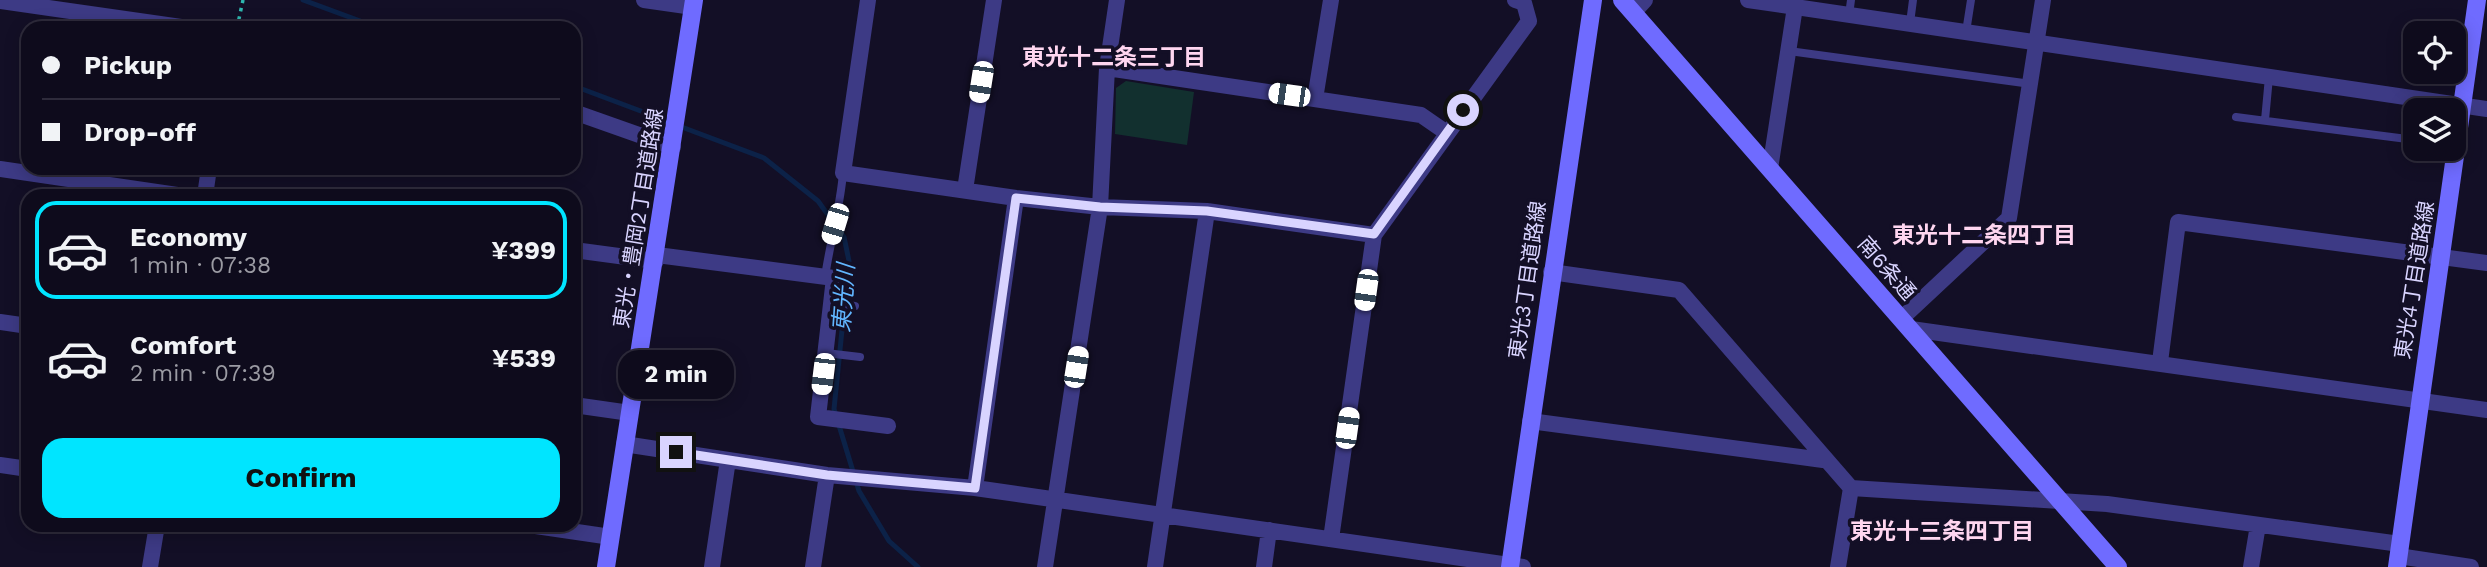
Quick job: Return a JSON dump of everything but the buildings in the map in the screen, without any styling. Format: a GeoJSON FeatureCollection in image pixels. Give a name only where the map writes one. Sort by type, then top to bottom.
{"type":"FeatureCollection","features":[{"type":"Feature","properties":{"kind":"street"},"geometry":{"type":"LineString","coordinates":[[644,0],[693,4]]}},
{"type":"Feature","properties":{"kind":"street"},"geometry":{"type":"LineString","coordinates":[[868,0],[843,173],[1016,198],[1100,207],[1207,211],[1374,234]]}},
{"type":"Feature","properties":{"kind":"street"},"geometry":{"type":"LineString","coordinates":[[965,190],[994,0]]}},
{"type":"Feature","properties":{"kind":"street"},"geometry":{"type":"LineString","coordinates":[[1045,567],[1100,207],[1107,68],[1117,0]]}},
{"type":"Feature","properties":{"kind":"street"},"geometry":{"type":"LineString","coordinates":[[1315,99],[1331,0]]}},
{"type":"Feature","properties":{"kind":"street"},"geometry":{"type":"LineString","coordinates":[[1331,539],[1374,234],[1529,21],[1524,3],[1515,0]]}},
{"type":"Feature","properties":{"kind":"street","name":"東光3丁目道路線"},"geometry":{"type":"LineString","coordinates":[[1514,566],[1530,421],[1592,0]]}},
{"type":"Feature","properties":{"kind":"street"},"geometry":{"type":"LineString","coordinates":[[1748,0],[1795,7],[1850,7],[1910,23],[2408,98]]}},
{"type":"Feature","properties":{"kind":"street"},"geometry":{"type":"LineString","coordinates":[[1906,324],[2009,218],[2043,0]]}},
{"type":"Feature","properties":{"kind":"street","name":"東光4丁目道路線"},"geometry":{"type":"LineString","coordinates":[[2462,98],[2477,0]]}},
{"type":"Feature","properties":{"kind":"street"},"geometry":{"type":"LineString","coordinates":[[0,1],[139,21]]}},
{"type":"Feature","properties":{"kind":"street","name":"東光・豊岡2丁目道路線"},"geometry":{"type":"LineString","coordinates":[[606,567],[656,258],[693,4]]}},
{"type":"Feature","properties":{"kind":"street","name":"南6条通"},"geometry":{"type":"LineString","coordinates":[[1634,4],[1770,169],[2118,567]]}},
{"type":"Feature","properties":{"kind":"street"},"geometry":{"type":"LineString","coordinates":[[1770,169],[1795,7]]}},
{"type":"Feature","properties":{"kind":"street"},"geometry":{"type":"LineString","coordinates":[[1107,68],[1421,115],[1447,133]]}},
{"type":"Feature","properties":{"kind":"street"},"geometry":{"type":"LineString","coordinates":[[2466,107],[2487,109]]}},
{"type":"Feature","properties":{"kind":"street"},"geometry":{"type":"LineString","coordinates":[[581,113],[675,131]]}},
{"type":"Feature","properties":{"kind":"street","name":"東光4丁目道路線"},"geometry":{"type":"LineString","coordinates":[[2399,556],[2418,401],[2442,257],[2453,161]]}},
{"type":"Feature","properties":{"kind":"street"},"geometry":{"type":"LineString","coordinates":[[0,169],[21,173]]}},
{"type":"Feature","properties":{"kind":"street"},"geometry":{"type":"LineString","coordinates":[[31,175],[117,189]]}},
{"type":"Feature","properties":{"kind":"street"},"geometry":{"type":"LineString","coordinates":[[975,488],[1016,198]]}},
{"type":"Feature","properties":{"kind":"street"},"geometry":{"type":"LineString","coordinates":[[1155,567],[1207,211]]}},
{"type":"Feature","properties":{"kind":"street"},"geometry":{"type":"LineString","coordinates":[[2160,362],[2178,222],[2487,263]]}},
{"type":"Feature","properties":{"kind":"street"},"geometry":{"type":"LineString","coordinates":[[581,251],[834,278],[835,304],[818,417],[888,426]]}},
{"type":"Feature","properties":{"kind":"street"},"geometry":{"type":"LineString","coordinates":[[1551,272],[1679,290],[1823,460],[1851,488],[2107,504],[2258,525],[2399,556],[2471,567]]}},
{"type":"Feature","properties":{"kind":"street"},"geometry":{"type":"LineString","coordinates":[[0,322],[21,325]]}},
{"type":"Feature","properties":{"kind":"street"},"geometry":{"type":"LineString","coordinates":[[1906,324],[2487,410]]}},
{"type":"Feature","properties":{"kind":"street"},"geometry":{"type":"LineString","coordinates":[[581,405],[630,412]]}},
{"type":"Feature","properties":{"kind":"street"},"geometry":{"type":"LineString","coordinates":[[1530,421],[1823,460]]}},
{"type":"Feature","properties":{"kind":"street"},"geometry":{"type":"LineString","coordinates":[[624,444],[834,476],[975,488],[1056,499],[1514,566]]}},
{"type":"Feature","properties":{"kind":"street"},"geometry":{"type":"LineString","coordinates":[[712,567],[728,460]]}},
{"type":"Feature","properties":{"kind":"street"},"geometry":{"type":"LineString","coordinates":[[0,465],[21,468]]}},
{"type":"Feature","properties":{"kind":"street"},"geometry":{"type":"LineString","coordinates":[[813,567],[834,476]]}},
{"type":"Feature","properties":{"kind":"street"},"geometry":{"type":"LineString","coordinates":[[1838,567],[1851,488]]}},
{"type":"Feature","properties":{"kind":"street"},"geometry":{"type":"LineString","coordinates":[[2252,567],[2258,525]]}},
{"type":"Feature","properties":{"kind":"street"},"geometry":{"type":"LineString","coordinates":[[1264,567],[1269,530]]}},
{"type":"Feature","properties":{"kind":"street"},"geometry":{"type":"LineString","coordinates":[[150,567],[156,532]]}},
{"type":"Feature","properties":{"kind":"street"},"geometry":{"type":"LineString","coordinates":[[577,532],[611,537]]}},
{"type":"Feature","properties":{"kind":"lane"},"geometry":{"type":"LineString","coordinates":[[1910,23],[1913,0]]}},
{"type":"Feature","properties":{"kind":"lane"},"geometry":{"type":"LineString","coordinates":[[1966,32],[1971,0]]}},
{"type":"Feature","properties":{"kind":"lane"},"geometry":{"type":"LineString","coordinates":[[1789,51],[2031,83]]}},
{"type":"Feature","properties":{"kind":"lane"},"geometry":{"type":"LineString","coordinates":[[2264,120],[2269,77]]}},
{"type":"Feature","properties":{"kind":"lane"},"geometry":{"type":"LineString","coordinates":[[2236,117],[2403,138]]}},
{"type":"Feature","properties":{"kind":"lane"},"geometry":{"type":"LineString","coordinates":[[825,277],[830,239],[840,209],[843,173]]}},
{"type":"Feature","properties":{"kind":"lane"},"geometry":{"type":"LineString","coordinates":[[835,304],[853,306]]}},
{"type":"Feature","properties":{"kind":"lane"},"geometry":{"type":"LineString","coordinates":[[828,354],[860,357]]}},
{"type":"Feature","properties":{"kind":"path"},"geometry":{"type":"LineString","coordinates":[[238,21],[243,0]]}},
{"type":"Feature","properties":{"kind":"green space"},"geometry":{"type":"Polygon","coordinates":[[[1126,81],[1194,92],[1187,145],[1115,134],[1116,88],[1126,81]]]}},
{"type":"Feature","properties":{"kind":"waterway","name":"東光川"},"geometry":{"type":"LineString","coordinates":[[303,0],[360,21]]}},
{"type":"Feature","properties":{"kind":"waterway","name":"東光川"},"geometry":{"type":"LineString","coordinates":[[581,89],[670,122]]}},
{"type":"Feature","properties":{"kind":"waterway","name":"東光川"},"geometry":{"type":"LineString","coordinates":[[679,126],[764,158],[818,201],[844,237],[849,261],[834,409],[859,491],[889,541],[918,567]]}},
{"type":"Feature","properties":{"kind":"district","name":"東光十二条三丁目"},"geometry":{"type":"Point","coordinates":[1114,57]}},
{"type":"Feature","properties":{"kind":"district","name":"東光十二条四丁目"},"geometry":{"type":"Point","coordinates":[1984,235]}},
{"type":"Feature","properties":{"kind":"district","name":"東光十三条四丁目"},"geometry":{"type":"Point","coordinates":[1942,531]}},
{"type":"Feature","properties":{"kind":"route"},"geometry":{"type":"LineString","coordinates":[[676,452],[827,475],[975,488],[1016,198],[1100,207],[1207,211],[1374,234],[1463,110]]}}]}
